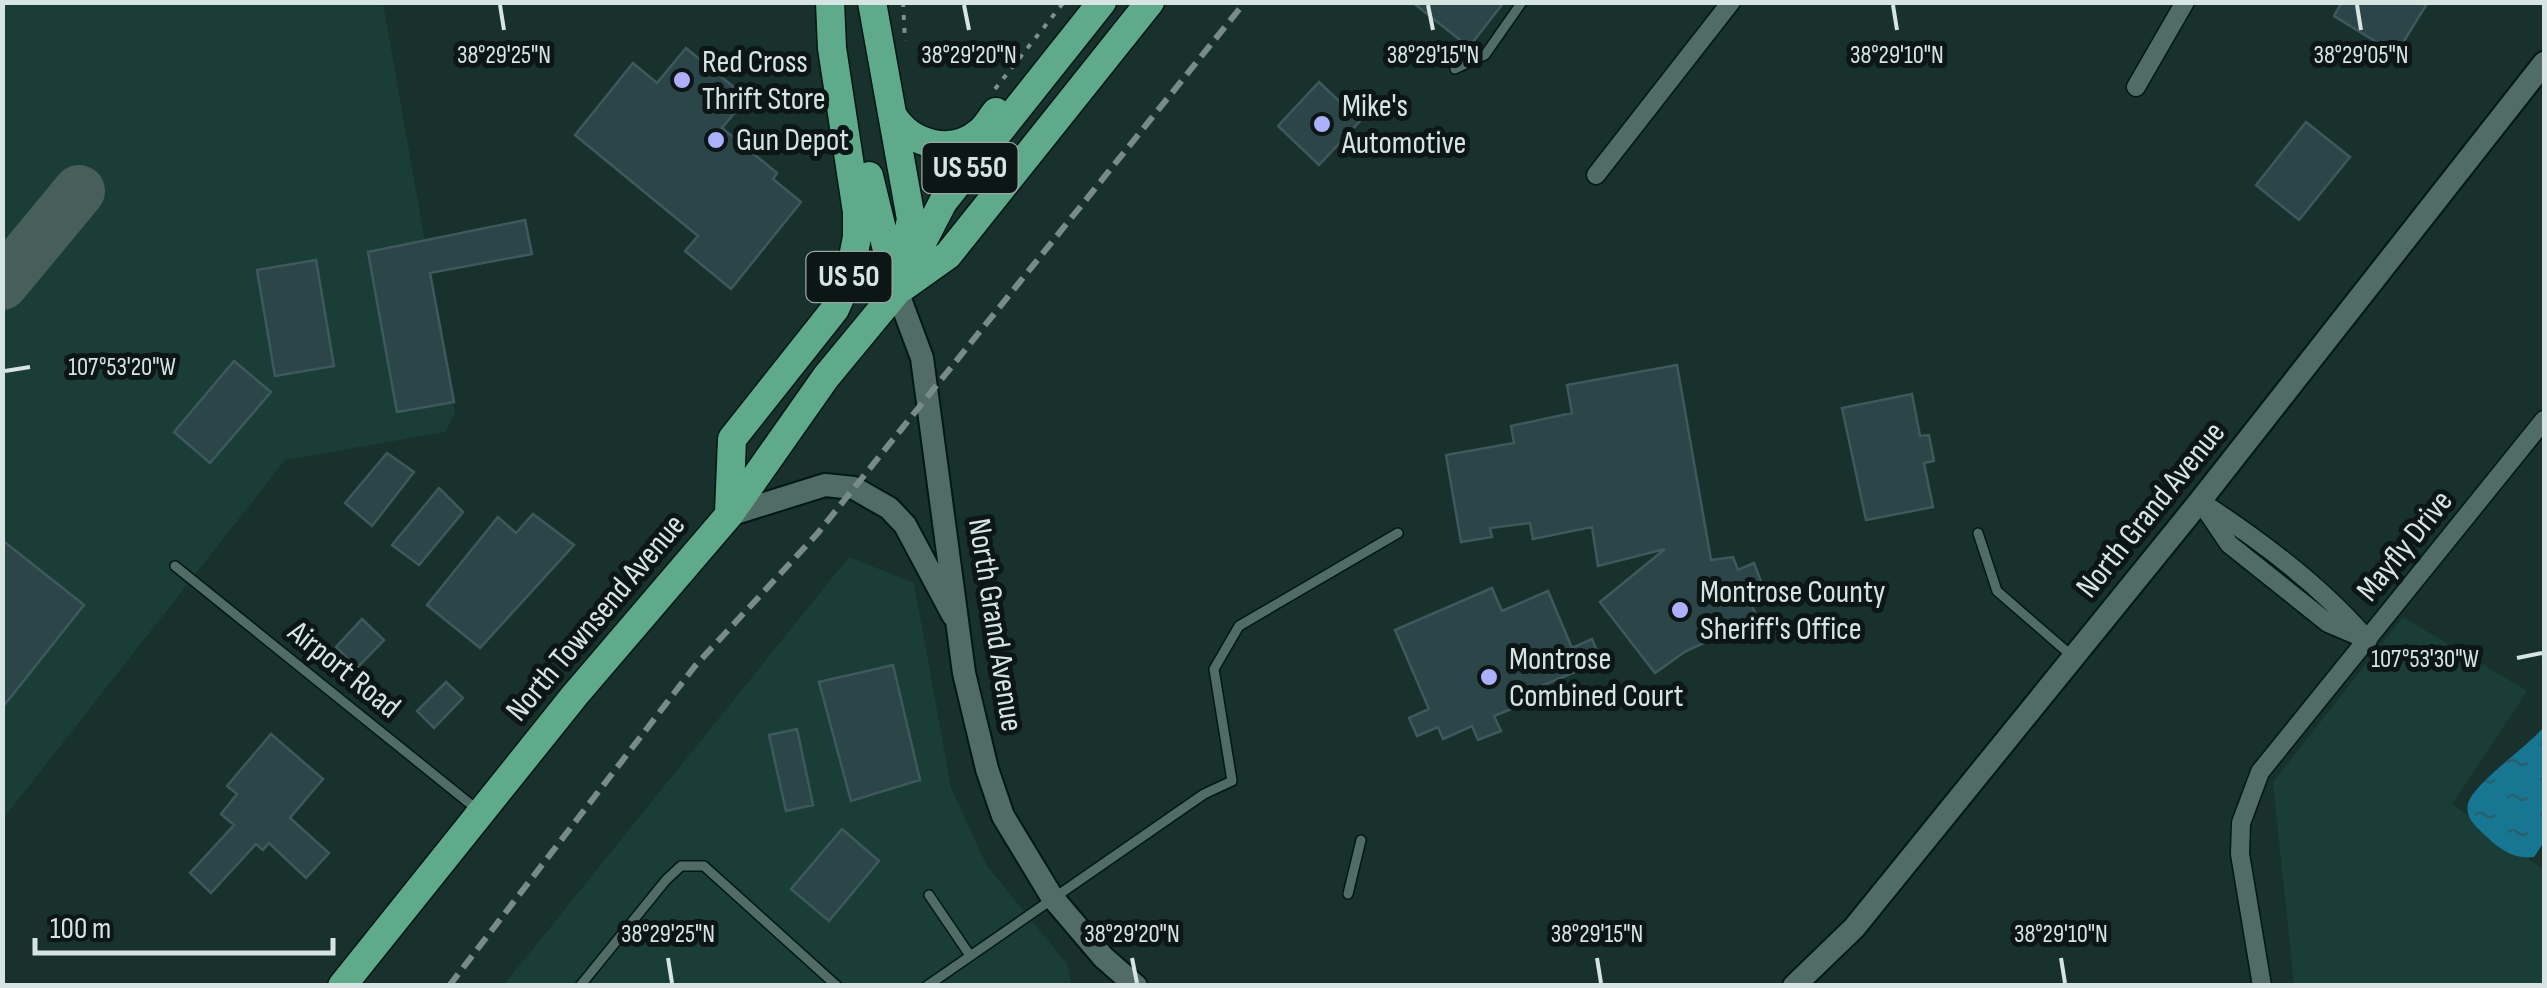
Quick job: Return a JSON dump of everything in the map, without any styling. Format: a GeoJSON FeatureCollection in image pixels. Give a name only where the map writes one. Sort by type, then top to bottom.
{"type":"FeatureCollection","features":[{"type":"Feature","properties":{"kind":"highway","name":"US 50"},"geometry":{"type":"LineString","coordinates":[[830,2],[897,290]]}},
{"type":"Feature","properties":{"kind":"highway","name":"US 50"},"geometry":{"type":"LineString","coordinates":[[728,515],[732,438],[835,309],[848,278],[857,237],[854,178],[832,48],[830,2]]}},
{"type":"Feature","properties":{"kind":"highway","name":"US 50"},"geometry":{"type":"LineString","coordinates":[[872,2],[912,220],[897,290]]}},
{"type":"Feature","properties":{"kind":"highway"},"geometry":{"type":"LineString","coordinates":[[892,114],[902,129],[926,144],[954,143],[978,134],[1075,10],[1092,2]]}},
{"type":"Feature","properties":{"kind":"highway","name":"North Townsend Avenue"},"geometry":{"type":"LineString","coordinates":[[342,986],[575,696],[728,515],[826,377],[897,290],[943,202],[1102,2]]}},
{"type":"Feature","properties":{"kind":"highway","name":"North Townsend Avenue"},"geometry":{"type":"LineString","coordinates":[[897,290],[948,255],[1150,2]]}},
{"type":"Feature","properties":{"kind":"street"},"geometry":{"type":"LineString","coordinates":[[1596,175],[1732,2]]}},
{"type":"Feature","properties":{"kind":"street"},"geometry":{"type":"LineString","coordinates":[[2136,87],[2184,2]]}},
{"type":"Feature","properties":{"kind":"street","name":"North Grand Avenue"},"geometry":{"type":"LineString","coordinates":[[1794,986],[1854,928],[2074,657],[2544,62]]}},
{"type":"Feature","properties":{"kind":"street","name":"North Grand Avenue"},"geometry":{"type":"LineString","coordinates":[[897,290],[922,358],[964,673],[986,768],[1003,816],[1052,896],[1103,957],[1136,986]]}},
{"type":"Feature","properties":{"kind":"street","name":"Mayfly Drive"},"geometry":{"type":"LineString","coordinates":[[2262,986],[2240,854],[2245,809],[2260,772],[2544,420]]}},
{"type":"Feature","properties":{"kind":"street"},"geometry":{"type":"LineString","coordinates":[[728,515],[825,485],[854,488],[890,508],[905,525],[958,625]]}},
{"type":"Feature","properties":{"kind":"street"},"geometry":{"type":"LineString","coordinates":[[2200,501],[2228,544],[2328,623],[2368,640]]}},
{"type":"Feature","properties":{"kind":"lane"},"geometry":{"type":"LineString","coordinates":[[1455,69],[1485,55],[1522,2]]}},
{"type":"Feature","properties":{"kind":"lane"},"geometry":{"type":"LineString","coordinates":[[926,986],[1204,794],[1232,781],[1214,669],[1239,626],[1398,533]]}},
{"type":"Feature","properties":{"kind":"lane"},"geometry":{"type":"LineString","coordinates":[[1978,533],[1997,591],[2074,657]]}},
{"type":"Feature","properties":{"kind":"lane","name":"Airport Road"},"geometry":{"type":"LineString","coordinates":[[175,566],[481,812]]}},
{"type":"Feature","properties":{"kind":"lane"},"geometry":{"type":"LineString","coordinates":[[1348,894],[1362,840]]}},
{"type":"Feature","properties":{"kind":"lane"},"geometry":{"type":"LineString","coordinates":[[580,986],[666,880],[682,866],[704,866],[836,986]]}},
{"type":"Feature","properties":{"kind":"lane"},"geometry":{"type":"LineString","coordinates":[[929,894],[970,954]]}},
{"type":"Feature","properties":{"kind":"path"},"geometry":{"type":"LineString","coordinates":[[903,2],[906,49]]}},
{"type":"Feature","properties":{"kind":"path"},"geometry":{"type":"LineString","coordinates":[[993,91],[1064,2]]}},
{"type":"Feature","properties":{"kind":"shaded area"},"geometry":{"type":"Polygon","coordinates":[[[3,3],[383,3],[455,413],[445,432],[285,460],[3,819],[3,3]]]}},
{"type":"Feature","properties":{"kind":"shaded area"},"geometry":{"type":"Polygon","coordinates":[[[849,557],[914,583],[951,788],[987,866],[1068,965],[1071,985],[503,986],[849,557]]]}},
{"type":"Feature","properties":{"kind":"shaded area"},"geometry":{"type":"Polygon","coordinates":[[[2403,617],[2527,691],[2452,804],[2544,870],[2544,985],[2294,985],[2273,782],[2403,617]]]}},
{"type":"Feature","properties":{"kind":"water"},"geometry":{"type":"Polygon","coordinates":[[[2544,727],[2544,842],[2534,857],[2520,857],[2502,849],[2479,829],[2470,818],[2468,804],[2479,787],[2544,727]]]}},
{"type":"Feature","properties":{"kind":"building"},"geometry":{"type":"Polygon","coordinates":[[[1412,2],[1504,2],[1469,47],[1412,2]]]}},
{"type":"Feature","properties":{"kind":"building"},"geometry":{"type":"Polygon","coordinates":[[[2342,2],[2428,2],[2396,54],[2334,16],[2342,2]]]}},
{"type":"Feature","properties":{"kind":"building"},"geometry":{"type":"Polygon","coordinates":[[[686,48],[747,98],[722,128],[777,173],[773,179],[801,202],[731,289],[685,251],[698,236],[575,135],[633,63],[657,83],[686,48]]]}},
{"type":"Feature","properties":{"kind":"building"},"geometry":{"type":"Polygon","coordinates":[[[1319,82],[1360,121],[1319,165],[1278,126],[1319,82]]]}},
{"type":"Feature","properties":{"kind":"building"},"geometry":{"type":"Polygon","coordinates":[[[2306,122],[2350,157],[2299,220],[2256,185],[2306,122]]]}},
{"type":"Feature","properties":{"kind":"building"},"geometry":{"type":"Polygon","coordinates":[[[525,220],[532,254],[430,273],[454,402],[397,412],[368,252],[525,220]]]}},
{"type":"Feature","properties":{"kind":"building"},"geometry":{"type":"Polygon","coordinates":[[[316,260],[334,366],[275,376],[257,270],[316,260]]]}},
{"type":"Feature","properties":{"kind":"building"},"geometry":{"type":"Polygon","coordinates":[[[234,361],[271,392],[210,463],[174,432],[234,361]]]}},
{"type":"Feature","properties":{"kind":"building"},"geometry":{"type":"Polygon","coordinates":[[[1677,365],[1711,560],[1733,557],[1738,570],[1754,563],[1766,595],[1750,602],[1758,619],[1686,651],[1655,673],[1600,602],[1665,549],[1598,566],[1592,527],[1533,539],[1530,523],[1490,528],[1492,537],[1461,542],[1446,455],[1514,443],[1511,426],[1572,413],[1567,385],[1677,365]]]}},
{"type":"Feature","properties":{"kind":"building"},"geometry":{"type":"Polygon","coordinates":[[[1912,394],[1920,436],[1929,435],[1934,461],[1924,463],[1933,507],[1866,520],[1842,408],[1912,394]]]}},
{"type":"Feature","properties":{"kind":"building"},"geometry":{"type":"Polygon","coordinates":[[[387,453],[414,472],[372,526],[345,503],[387,453]]]}},
{"type":"Feature","properties":{"kind":"building"},"geometry":{"type":"Polygon","coordinates":[[[439,488],[463,512],[419,565],[392,545],[439,488]]]}},
{"type":"Feature","properties":{"kind":"building"},"geometry":{"type":"Polygon","coordinates":[[[533,514],[574,545],[480,648],[427,605],[498,517],[516,533],[533,514]]]}},
{"type":"Feature","properties":{"kind":"building"},"geometry":{"type":"Polygon","coordinates":[[[2,540],[84,605],[2,708],[2,540]]]}},
{"type":"Feature","properties":{"kind":"building","name":"Montrose Combined Court"},"geometry":{"type":"Polygon","coordinates":[[[1492,588],[1502,611],[1548,591],[1572,648],[1592,639],[1601,661],[1525,693],[1529,702],[1494,716],[1501,731],[1478,740],[1472,726],[1443,739],[1438,727],[1417,736],[1409,718],[1429,709],[1395,630],[1492,588]]]}},
{"type":"Feature","properties":{"kind":"building"},"geometry":{"type":"Polygon","coordinates":[[[362,619],[384,640],[357,668],[336,647],[362,619]]]}},
{"type":"Feature","properties":{"kind":"building"},"geometry":{"type":"Polygon","coordinates":[[[893,665],[920,780],[851,801],[819,682],[893,665]]]}},
{"type":"Feature","properties":{"kind":"building"},"geometry":{"type":"Polygon","coordinates":[[[446,682],[463,698],[434,728],[417,711],[446,682]]]}},
{"type":"Feature","properties":{"kind":"building"},"geometry":{"type":"Polygon","coordinates":[[[797,729],[813,805],[786,811],[769,735],[797,729]]]}},
{"type":"Feature","properties":{"kind":"building"},"geometry":{"type":"Polygon","coordinates":[[[271,734],[323,779],[290,818],[329,853],[306,878],[269,843],[263,850],[256,844],[211,893],[190,873],[234,825],[221,814],[237,794],[227,786],[271,734]]]}},
{"type":"Feature","properties":{"kind":"building"},"geometry":{"type":"Polygon","coordinates":[[[842,829],[879,861],[829,921],[791,889],[842,829]]]}},
{"type":"Feature","properties":{"kind":"taxiway"},"geometry":{"type":"LineString","coordinates":[[2,284],[79,191]]}},
{"type":"Feature","properties":{"kind":"railway"},"geometry":{"type":"LineString","coordinates":[[449,986],[695,666],[817,534],[1245,2]]}},
{"type":"Feature","properties":{"kind":"place","name":"Red Cross Thrift Store"},"geometry":{"type":"Point","coordinates":[682,80]}},
{"type":"Feature","properties":{"kind":"place","name":"Mike's Automotive"},"geometry":{"type":"Point","coordinates":[1322,124]}},
{"type":"Feature","properties":{"kind":"place","name":"Gun Depot"},"geometry":{"type":"Point","coordinates":[716,140]}},
{"type":"Feature","properties":{"kind":"place","name":"Montrose County Sheriff's Office"},"geometry":{"type":"Point","coordinates":[1680,610]}},
{"type":"Feature","properties":{"kind":"place","name":"Montrose Combined Court"},"geometry":{"type":"Point","coordinates":[1489,677]}}]}
